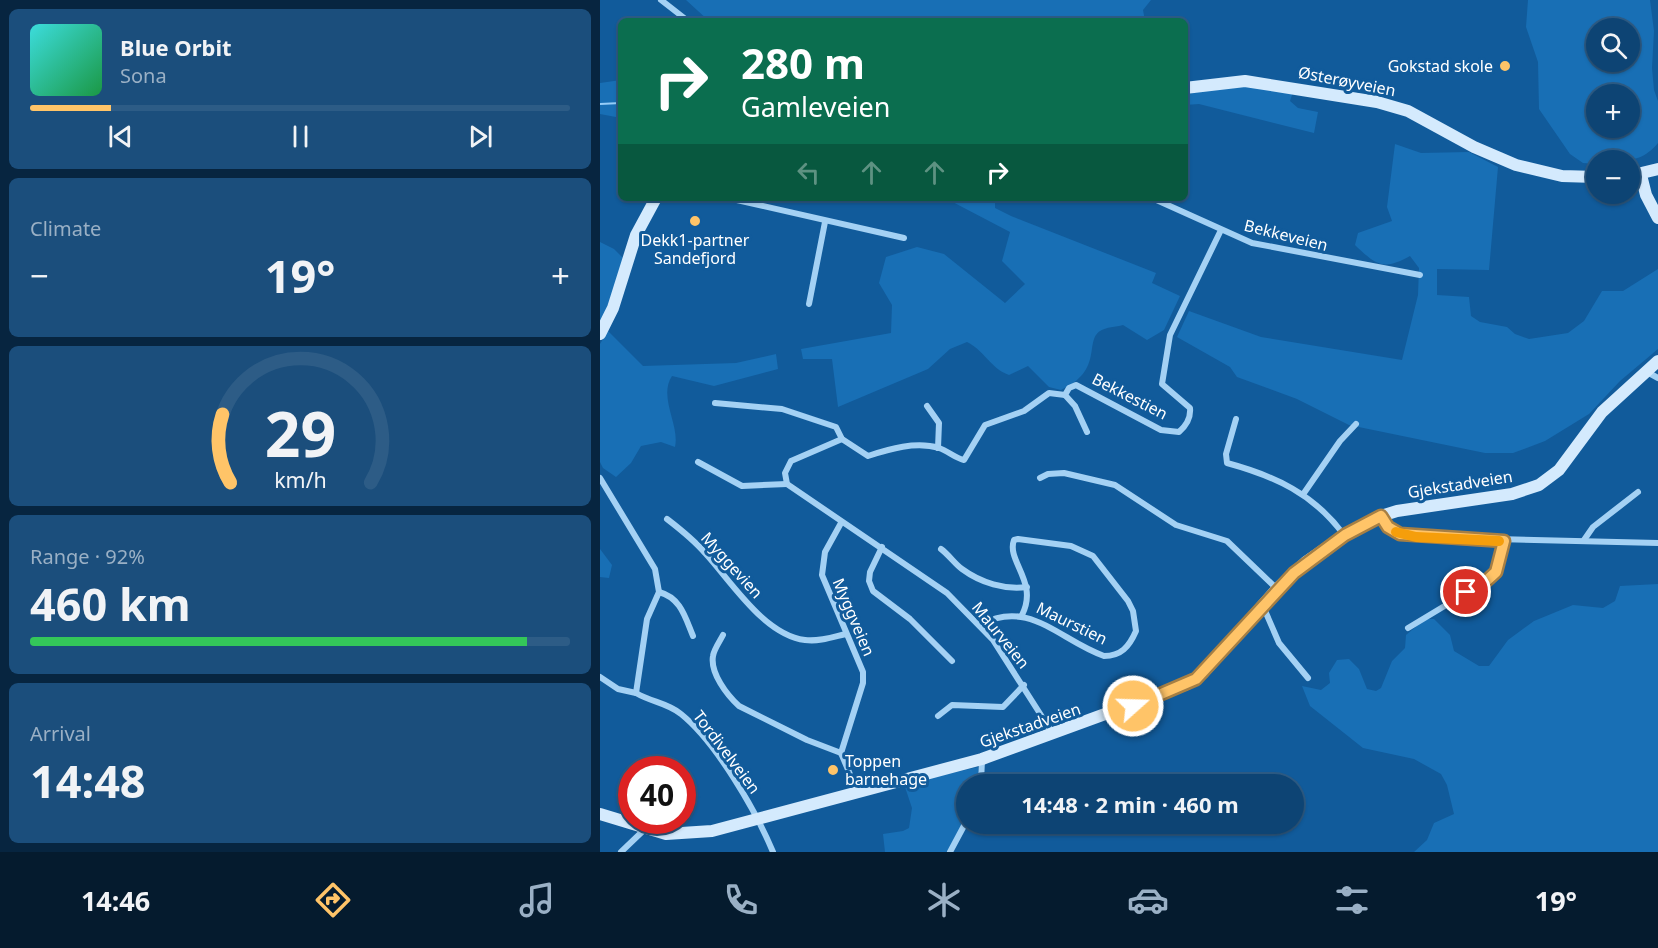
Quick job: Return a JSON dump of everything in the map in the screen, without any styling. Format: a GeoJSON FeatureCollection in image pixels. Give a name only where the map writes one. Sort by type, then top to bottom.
{"type":"FeatureCollection","features":[{"type":"Feature","properties":{"kind":"street"},"geometry":{"type":"LineString","coordinates":[[661,0],[684,18]]}},
{"type":"Feature","properties":{"kind":"street","name":"Østerøyveien"},"geometry":{"type":"LineString","coordinates":[[1188,88],[1245,81],[1368,100],[1408,111],[1474,147],[1516,165],[1562,176],[1586,177]]}},
{"type":"Feature","properties":{"kind":"street"},"geometry":{"type":"LineString","coordinates":[[1640,175],[1658,170]]}},
{"type":"Feature","properties":{"kind":"street"},"geometry":{"type":"LineString","coordinates":[[1640,185],[1658,218]]}},
{"type":"Feature","properties":{"kind":"street"},"geometry":{"type":"LineString","coordinates":[[600,334],[613,308],[636,235],[654,201]]}},
{"type":"Feature","properties":{"kind":"street"},"geometry":{"type":"LineString","coordinates":[[740,201],[904,238]]}},
{"type":"Feature","properties":{"kind":"street","name":"Bekkeveien"},"geometry":{"type":"LineString","coordinates":[[1158,201],[1252,243],[1420,275]]}},
{"type":"Feature","properties":{"kind":"street"},"geometry":{"type":"LineString","coordinates":[[809,304],[825,222]]}},
{"type":"Feature","properties":{"kind":"street","name":"Bekkestien"},"geometry":{"type":"LineString","coordinates":[[1087,432],[1075,406],[1065,395],[1070,388],[1083,387],[1161,430],[1179,432],[1185,427],[1191,416],[1190,408],[1162,384],[1167,345],[1221,230]]}},
{"type":"Feature","properties":{"kind":"street","name":"Gjekstadveien"},"geometry":{"type":"LineString","coordinates":[[696,833],[759,819],[982,759],[1171,692],[1196,679],[1277,589],[1306,562],[1345,535],[1381,516],[1416,507],[1512,494],[1539,485],[1559,470],[1602,412],[1658,361]]}},
{"type":"Feature","properties":{"kind":"street"},"geometry":{"type":"LineString","coordinates":[[1647,371],[1658,378]]}},
{"type":"Feature","properties":{"kind":"street"},"geometry":{"type":"LineString","coordinates":[[715,403],[782,409],[799,414],[836,427],[842,440],[868,456],[888,449],[923,446],[938,448],[964,460],[986,425],[1024,411],[1049,393],[1065,395]]}},
{"type":"Feature","properties":{"kind":"street"},"geometry":{"type":"LineString","coordinates":[[927,406],[939,423],[938,448]]}},
{"type":"Feature","properties":{"kind":"street"},"geometry":{"type":"LineString","coordinates":[[1236,419],[1226,454],[1227,463],[1266,473],[1304,493],[1345,535]]}},
{"type":"Feature","properties":{"kind":"street"},"geometry":{"type":"LineString","coordinates":[[1304,493],[1340,441],[1356,424]]}},
{"type":"Feature","properties":{"kind":"street"},"geometry":{"type":"LineString","coordinates":[[698,462],[742,486],[787,484],[785,472],[791,460],[842,440]]}},
{"type":"Feature","properties":{"kind":"street"},"geometry":{"type":"LineString","coordinates":[[1040,478],[1061,472],[1115,485],[1173,523],[1227,541],[1277,589]]}},
{"type":"Feature","properties":{"kind":"street"},"geometry":{"type":"LineString","coordinates":[[600,478],[655,569],[659,592],[643,635],[636,693]]}},
{"type":"Feature","properties":{"kind":"street","name":"Maurveien"},"geometry":{"type":"LineString","coordinates":[[787,484],[841,523],[882,547],[947,593],[980,625],[1024,685],[1054,735]]}},
{"type":"Feature","properties":{"kind":"street"},"geometry":{"type":"LineString","coordinates":[[1584,540],[1593,527],[1638,492]]}},
{"type":"Feature","properties":{"kind":"street"},"geometry":{"type":"LineString","coordinates":[[1381,516],[1388,527],[1400,534],[1504,541],[1584,540],[1658,543]]}},
{"type":"Feature","properties":{"kind":"street","name":"Myggevien"},"geometry":{"type":"LineString","coordinates":[[667,519],[706,554],[749,605],[781,630],[805,640],[823,640],[846,634]]}},
{"type":"Feature","properties":{"kind":"street","name":"Myggveien"},"geometry":{"type":"LineString","coordinates":[[841,523],[825,552],[822,575],[858,658],[863,683],[842,753]]}},
{"type":"Feature","properties":{"kind":"street","name":"Maurstien"},"geometry":{"type":"LineString","coordinates":[[980,625],[1002,615],[1022,615],[1104,656],[1114,656],[1123,651],[1136,631],[1133,611],[1128,601],[1092,556],[1071,546],[1014,540],[1013,549],[1029,597],[1022,615]]}},
{"type":"Feature","properties":{"kind":"street"},"geometry":{"type":"LineString","coordinates":[[1408,628],[1493,576],[1500,564],[1504,541]]}},
{"type":"Feature","properties":{"kind":"street"},"geometry":{"type":"LineString","coordinates":[[882,547],[870,572],[869,580],[873,591],[910,619],[952,661]]}},
{"type":"Feature","properties":{"kind":"street","name":"Maurveien"},"geometry":{"type":"LineString","coordinates":[[941,549],[962,569],[982,579],[1008,589],[1027,587]]}},
{"type":"Feature","properties":{"kind":"street"},"geometry":{"type":"LineString","coordinates":[[659,592],[671,595],[677,600],[693,636]]}},
{"type":"Feature","properties":{"kind":"street"},"geometry":{"type":"LineString","coordinates":[[1263,605],[1279,643],[1308,678]]}},
{"type":"Feature","properties":{"kind":"street"},"geometry":{"type":"LineString","coordinates":[[723,635],[712,657],[713,668],[732,699],[807,740],[842,753],[857,791]]}},
{"type":"Feature","properties":{"kind":"street","name":"Tordivelveien"},"geometry":{"type":"LineString","coordinates":[[600,677],[618,689],[666,704],[696,728],[759,819],[773,852]]}},
{"type":"Feature","properties":{"kind":"street"},"geometry":{"type":"LineString","coordinates":[[938,716],[952,705],[1002,706],[1024,685]]}},
{"type":"Feature","properties":{"kind":"street"},"geometry":{"type":"LineString","coordinates":[[981,774],[982,759]]}},
{"type":"Feature","properties":{"kind":"street","name":"Gjekstadveien"},"geometry":{"type":"LineString","coordinates":[[600,814],[618,820]]}},
{"type":"Feature","properties":{"kind":"street"},"geometry":{"type":"LineString","coordinates":[[621,852],[640,834]]}},
{"type":"Feature","properties":{"kind":"street"},"geometry":{"type":"LineString","coordinates":[[950,852],[960,834]]}},
{"type":"Feature","properties":{"kind":"shaded area"},"geometry":{"type":"Polygon","coordinates":[[[686,0],[1151,0],[1143,10],[1144,18],[706,18],[686,0]]]}},
{"type":"Feature","properties":{"kind":"shaded area"},"geometry":{"type":"Polygon","coordinates":[[[1528,0],[1650,0],[1654,31],[1652,68],[1654,90],[1658,101],[1658,143],[1640,157],[1640,150],[1586,150],[1586,163],[1583,163],[1570,154],[1539,109],[1538,62],[1526,27],[1528,0]]]}},
{"type":"Feature","properties":{"kind":"shaded area"},"geometry":{"type":"Polygon","coordinates":[[[618,80],[618,117],[600,114],[600,83],[618,80]]]}},
{"type":"Feature","properties":{"kind":"shaded area"},"geometry":{"type":"Polygon","coordinates":[[[1219,86],[1247,86],[1293,92],[1290,101],[1298,108],[1318,112],[1314,133],[1199,104],[1188,105],[1188,94],[1219,86]]]}},
{"type":"Feature","properties":{"kind":"shaded area"},"geometry":{"type":"Polygon","coordinates":[[[1395,144],[1421,153],[1469,152],[1498,167],[1489,270],[1437,269],[1437,295],[1469,297],[1471,316],[1480,322],[1507,327],[1515,334],[1529,339],[1568,333],[1584,321],[1602,291],[1623,291],[1658,269],[1658,349],[1620,381],[1589,414],[1545,441],[1513,453],[1485,453],[1349,425],[1297,399],[1237,377],[1230,367],[1177,337],[1189,311],[1261,337],[1402,360],[1418,295],[1419,268],[1410,256],[1401,261],[1380,264],[1355,245],[1358,233],[1392,221],[1387,207],[1395,144]]]}},
{"type":"Feature","properties":{"kind":"shaded area"},"geometry":{"type":"Polygon","coordinates":[[[951,201],[995,201],[995,208],[1011,216],[1156,273],[1152,283],[1180,296],[1164,330],[1147,340],[1123,325],[1100,331],[1095,336],[1091,357],[1083,374],[1061,390],[1049,387],[1028,366],[1009,375],[1002,372],[967,342],[950,349],[928,369],[838,407],[832,359],[803,359],[801,349],[891,333],[892,305],[879,283],[886,257],[917,247],[944,254],[1005,303],[1025,284],[1002,261],[1010,232],[951,201]]]}},
{"type":"Feature","properties":{"kind":"shaded area"},"geometry":{"type":"Polygon","coordinates":[[[600,242],[614,249],[624,259],[600,328],[600,242]]]}},
{"type":"Feature","properties":{"kind":"shaded area"},"geometry":{"type":"Polygon","coordinates":[[[608,331],[643,366],[736,363],[776,354],[778,369],[714,386],[672,376],[667,393],[675,430],[675,447],[661,442],[641,446],[631,463],[616,477],[603,468],[600,462],[600,344],[608,331]]]}},
{"type":"Feature","properties":{"kind":"shaded area"},"geometry":{"type":"Polygon","coordinates":[[[600,549],[612,565],[609,578],[600,577],[600,549]]]}},
{"type":"Feature","properties":{"kind":"shaded area"},"geometry":{"type":"Polygon","coordinates":[[[1658,584],[1658,852],[1414,852],[1427,840],[1434,823],[1454,814],[1447,785],[1441,774],[1414,759],[1363,748],[1310,706],[1302,686],[1321,690],[1330,683],[1329,673],[1337,660],[1349,659],[1359,669],[1367,689],[1376,691],[1381,688],[1392,661],[1405,648],[1406,635],[1425,619],[1434,619],[1450,635],[1454,651],[1479,666],[1489,666],[1508,640],[1534,621],[1573,605],[1603,608],[1615,601],[1620,586],[1658,584]]]}},
{"type":"Feature","properties":{"kind":"shaded area"},"geometry":{"type":"Polygon","coordinates":[[[978,767],[978,774],[956,774],[957,834],[947,852],[885,852],[883,834],[909,828],[912,808],[904,784],[978,767]]]}},
{"type":"Feature","properties":{"kind":"waterway"},"geometry":{"type":"LineString","coordinates":[[600,104],[618,103]]}},
{"type":"Feature","properties":{"kind":"slow traffic"},"geometry":{"type":"LineString","coordinates":[[1396,532],[1416,537],[1499,541]]}},
{"type":"Feature","properties":{"kind":"place","name":"Gokstad skole"},"geometry":{"type":"Point","coordinates":[1505,66]}},
{"type":"Feature","properties":{"kind":"place","name":"Dekk1-partner Sandefjord"},"geometry":{"type":"Point","coordinates":[695,221]}},
{"type":"Feature","properties":{"kind":"place","name":"Toppen barnehage"},"geometry":{"type":"Point","coordinates":[833,770]}},
{"type":"Feature","properties":{"kind":"route"},"geometry":{"type":"LineString","coordinates":[[1133,706],[1171,692],[1196,679],[1277,589],[1306,562],[1345,535],[1381,516],[1388,527],[1400,534],[1416,537],[1504,541],[1499,568],[1491,578],[1466,592]]}}]}
